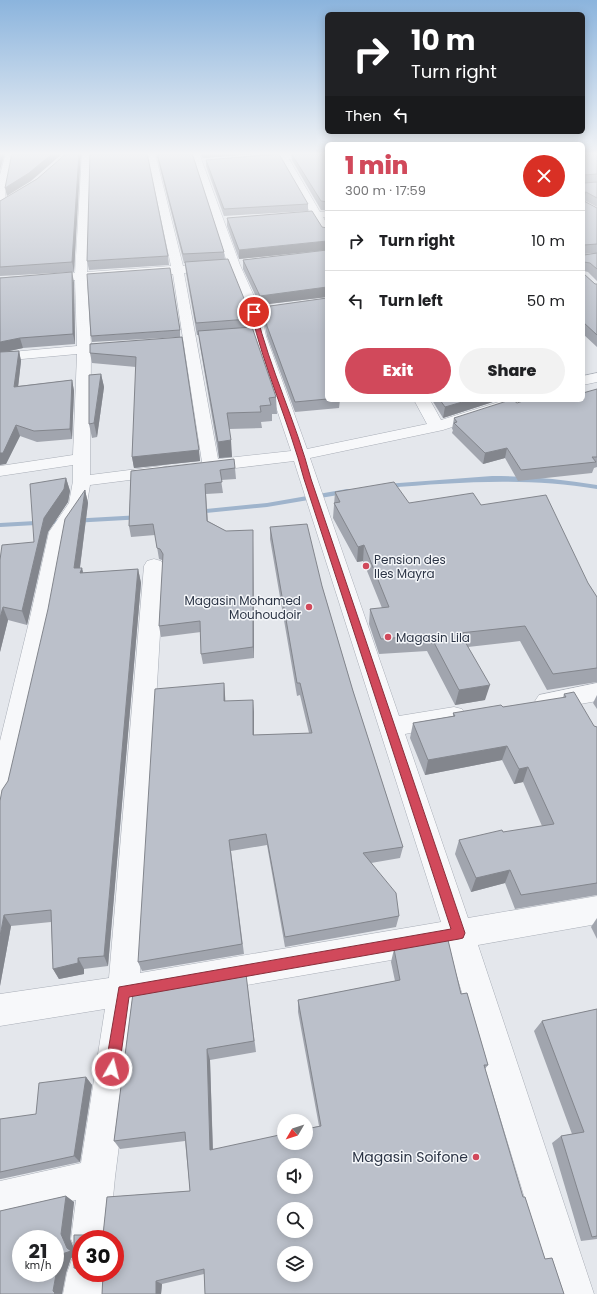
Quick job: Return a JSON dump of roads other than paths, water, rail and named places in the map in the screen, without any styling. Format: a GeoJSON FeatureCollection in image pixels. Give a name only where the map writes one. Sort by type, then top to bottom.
{"type":"FeatureCollection","features":[{"type":"Feature","properties":{"kind":"street"},"geometry":{"type":"LineString","coordinates":[[0,793],[40,622],[58,532],[78,504],[82,481],[81,459],[84,349],[81,277],[84,213]]}},
{"type":"Feature","properties":{"kind":"street"},"geometry":{"type":"LineString","coordinates":[[165,213],[178,270],[211,466]]}},
{"type":"Feature","properties":{"kind":"street"},"geometry":{"type":"LineString","coordinates":[[220,213],[234,265],[254,312],[259,336],[301,455],[459,933],[574,1294]]}},
{"type":"Feature","properties":{"kind":"street"},"geometry":{"type":"LineString","coordinates":[[272,219],[322,215],[325,226]]}},
{"type":"Feature","properties":{"kind":"street"},"geometry":{"type":"LineString","coordinates":[[0,282],[178,270],[250,263]]}},
{"type":"Feature","properties":{"kind":"street"},"geometry":{"type":"LineString","coordinates":[[254,312],[268,310]]}},
{"type":"Feature","properties":{"kind":"street"},"geometry":{"type":"LineString","coordinates":[[244,338],[259,336]]}},
{"type":"Feature","properties":{"kind":"street"},"geometry":{"type":"LineString","coordinates":[[175,343],[205,341]]}},
{"type":"Feature","properties":{"kind":"street"},"geometry":{"type":"LineString","coordinates":[[0,357],[114,347]]}},
{"type":"Feature","properties":{"kind":"street"},"geometry":{"type":"LineString","coordinates":[[585,380],[597,377]]}},
{"type":"Feature","properties":{"kind":"street"},"geometry":{"type":"LineString","coordinates":[[423,402],[436,427]]}},
{"type":"Feature","properties":{"kind":"street"},"geometry":{"type":"LineString","coordinates":[[82,481],[301,455],[436,427],[514,402]]}},
{"type":"Feature","properties":{"kind":"street"},"geometry":{"type":"LineString","coordinates":[[0,471],[81,459]]}},
{"type":"Feature","properties":{"kind":"street"},"geometry":{"type":"LineString","coordinates":[[91,1230],[96,1177],[123,991],[154,566]]}},
{"type":"Feature","properties":{"kind":"street"},"geometry":{"type":"LineString","coordinates":[[529,704],[586,701]]}},
{"type":"Feature","properties":{"kind":"street"},"geometry":{"type":"LineString","coordinates":[[390,727],[475,713]]}},
{"type":"Feature","properties":{"kind":"street"},"geometry":{"type":"LineString","coordinates":[[0,1010],[123,991],[597,910]]}},
{"type":"Feature","properties":{"kind":"street"},"geometry":{"type":"LineString","coordinates":[[0,1199],[96,1177]]}},
{"type":"Feature","properties":{"kind":"street"},"geometry":{"type":"LineString","coordinates":[[83,1294],[85,1282]]}},
{"type":"Feature","properties":{"kind":"waterway"},"geometry":{"type":"LineString","coordinates":[[386,486],[465,480],[518,479],[570,482],[597,487]]}},
{"type":"Feature","properties":{"kind":"waterway"},"geometry":{"type":"LineString","coordinates":[[196,512],[267,505],[347,491]]}},
{"type":"Feature","properties":{"kind":"waterway"},"geometry":{"type":"LineString","coordinates":[[0,525],[141,517]]}},
{"type":"Feature","properties":{"kind":"place","name":"Pension des Iles Mayra"},"geometry":{"type":"Point","coordinates":[366,566]}},
{"type":"Feature","properties":{"kind":"place","name":"Magasin Mohamed Mouhoudoir"},"geometry":{"type":"Point","coordinates":[309,607]}},
{"type":"Feature","properties":{"kind":"place","name":"Magasin Lila"},"geometry":{"type":"Point","coordinates":[388,637]}},
{"type":"Feature","properties":{"kind":"place","name":"Magasin Soifone"},"geometry":{"type":"Point","coordinates":[476,1157]}}]}
